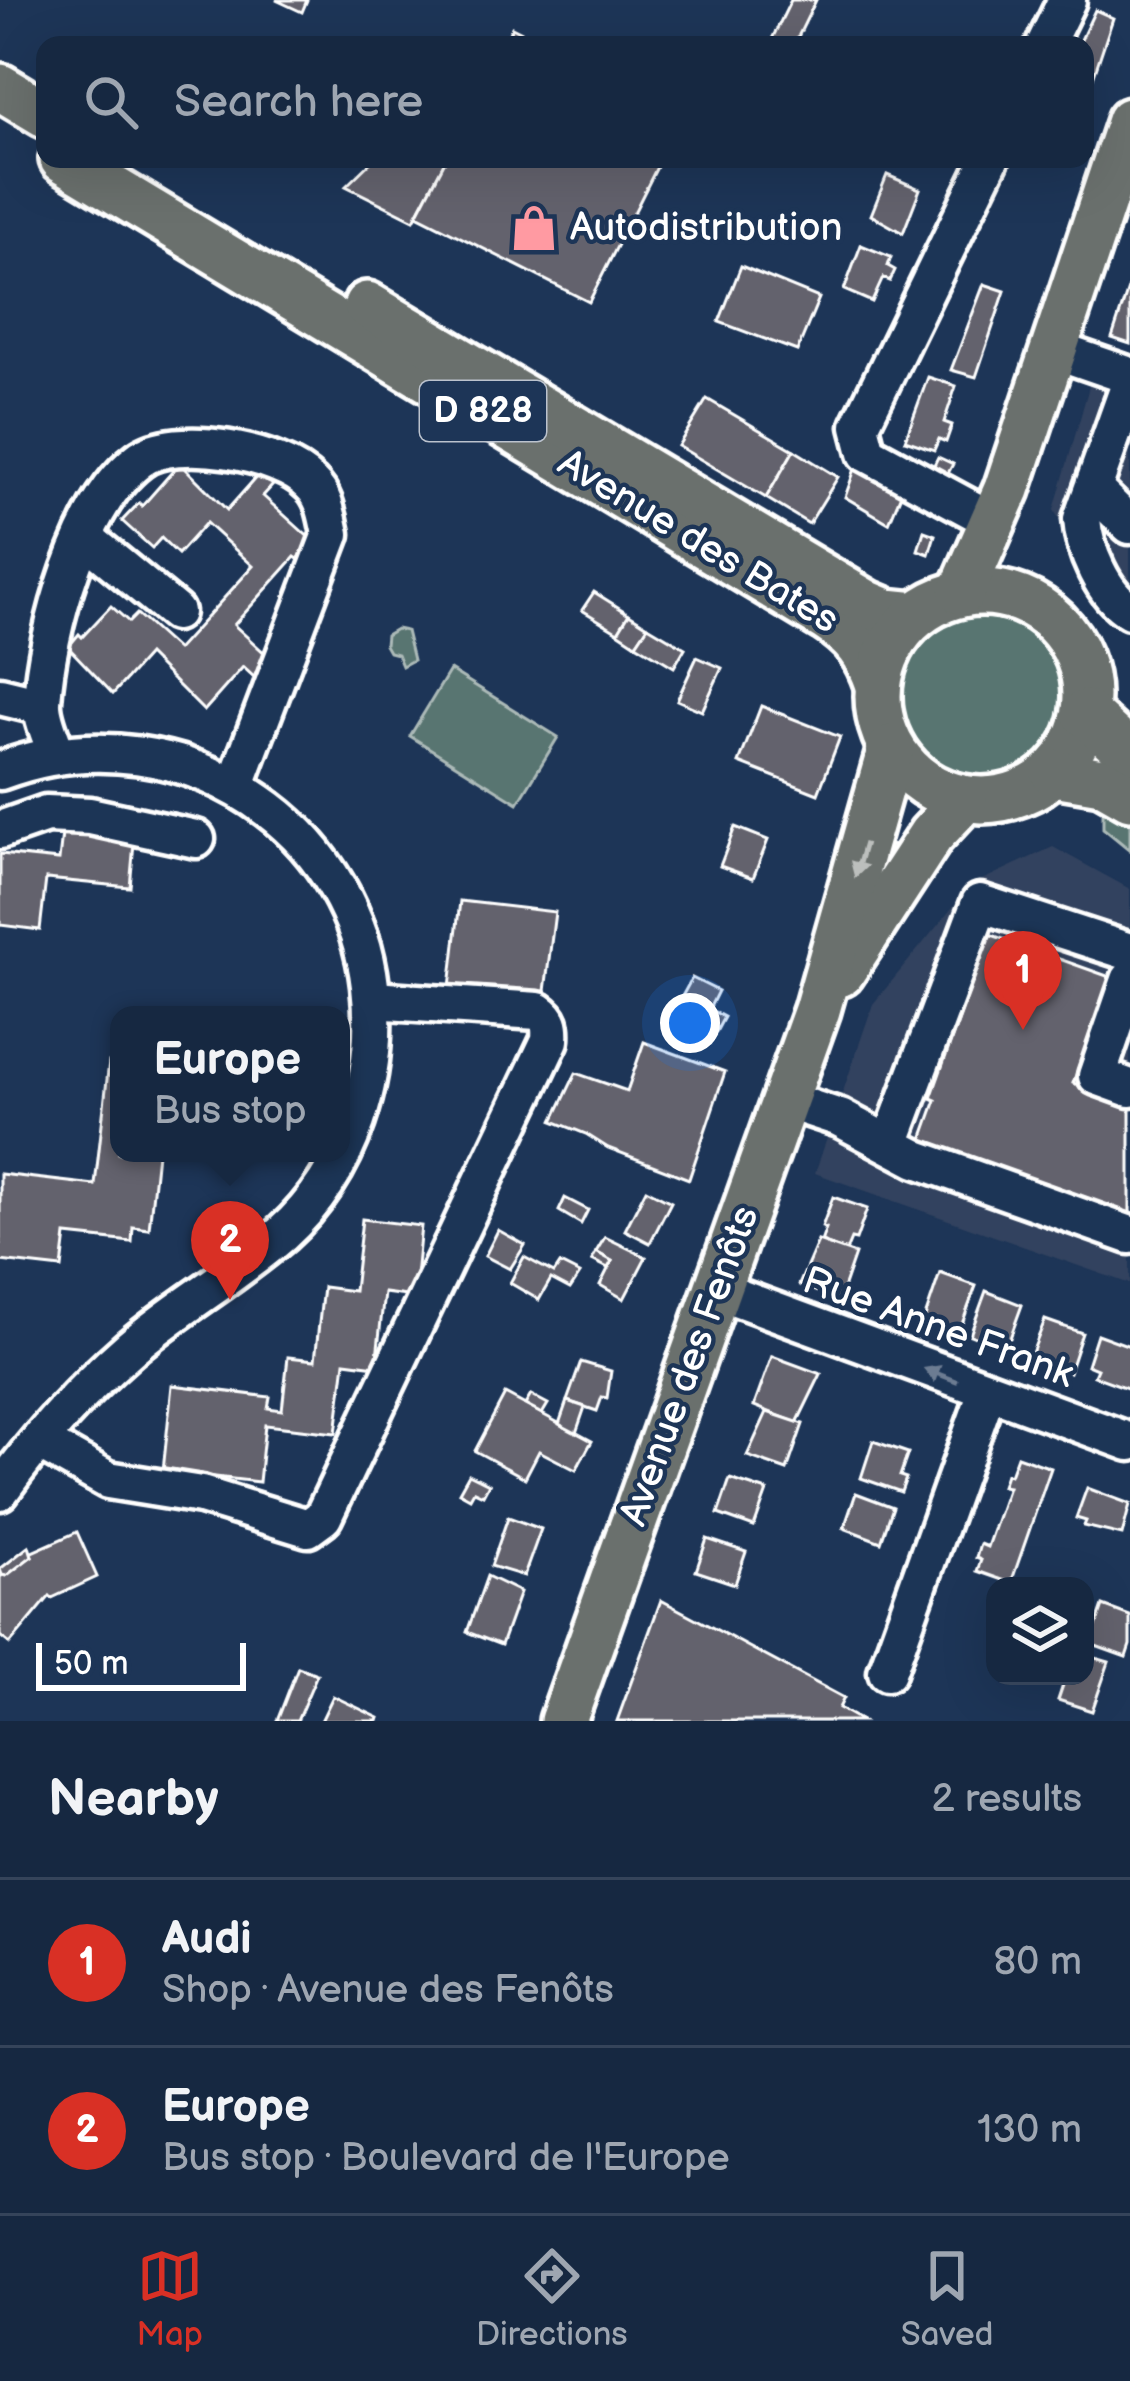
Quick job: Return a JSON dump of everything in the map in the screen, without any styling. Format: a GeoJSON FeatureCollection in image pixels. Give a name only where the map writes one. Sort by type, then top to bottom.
{"type":"FeatureCollection","features":[{"type":"Feature","properties":{"kind":"main road"},"geometry":{"type":"LineString","coordinates":[[0,87],[36,109]]}},
{"type":"Feature","properties":{"kind":"main road"},"geometry":{"type":"LineString","coordinates":[[0,121],[36,143]]}},
{"type":"Feature","properties":{"kind":"main road"},"geometry":{"type":"LineString","coordinates":[[962,592],[1000,505],[1130,122]]}},
{"type":"Feature","properties":{"kind":"main road","name":"Avenue des Bates"},"geometry":{"type":"LineString","coordinates":[[79,168],[838,626],[867,653],[878,685]]}},
{"type":"Feature","properties":{"kind":"main road","name":"Avenue des Bates"},"geometry":{"type":"LineString","coordinates":[[136,168],[868,604],[886,612],[916,615]]}},
{"type":"Feature","properties":{"kind":"main road"},"geometry":{"type":"LineString","coordinates":[[1000,505],[1020,598]]}},
{"type":"Feature","properties":{"kind":"main road"},"geometry":{"type":"LineString","coordinates":[[986,591],[1041,608],[1072,642],[1087,686],[1085,713],[1081,733],[1054,773],[1026,792],[995,800],[964,800],[922,782],[891,748],[880,718],[878,685],[884,658],[916,615],[962,592],[986,591]]}},
{"type":"Feature","properties":{"kind":"main road"},"geometry":{"type":"LineString","coordinates":[[1085,713],[1130,754]]}},
{"type":"Feature","properties":{"kind":"main road","name":"Avenue des Fenôts"},"geometry":{"type":"LineString","coordinates":[[563,1721],[817,1010],[891,748]]}},
{"type":"Feature","properties":{"kind":"main road"},"geometry":{"type":"LineString","coordinates":[[1054,773],[1102,782],[1130,797]]}},
{"type":"Feature","properties":{"kind":"main road","name":"Avenue des Fenôts"},"geometry":{"type":"LineString","coordinates":[[817,1010],[931,835],[964,800]]}},
{"type":"Feature","properties":{"kind":"street"},"geometry":{"type":"LineString","coordinates":[[1049,36],[1067,0]]}},
{"type":"Feature","properties":{"kind":"street"},"geometry":{"type":"LineString","coordinates":[[986,168],[860,426],[867,453],[1000,505]]}},
{"type":"Feature","properties":{"kind":"street"},"geometry":{"type":"LineString","coordinates":[[1055,350],[1130,380],[1082,519],[1083,534],[1109,592],[1130,610]]}},
{"type":"Feature","properties":{"kind":"street"},"geometry":{"type":"LineString","coordinates":[[56,754],[41,706],[56,618],[103,496],[146,455],[243,449],[301,476],[323,500],[331,534],[235,787]]}},
{"type":"Feature","properties":{"kind":"street"},"geometry":{"type":"LineString","coordinates":[[1094,490],[1130,525]]}},
{"type":"Feature","properties":{"kind":"street"},"geometry":{"type":"LineString","coordinates":[[85,538],[175,612]]}},
{"type":"Feature","properties":{"kind":"street"},"geometry":{"type":"LineString","coordinates":[[0,696],[41,706]]}},
{"type":"Feature","properties":{"kind":"street"},"geometry":{"type":"LineString","coordinates":[[0,771],[56,754],[93,751],[145,757],[235,787],[280,818],[327,871],[363,946],[372,1000],[371,1059],[350,1132]]}},
{"type":"Feature","properties":{"kind":"street"},"geometry":{"type":"LineString","coordinates":[[0,830],[46,814],[68,815],[196,839]]}},
{"type":"Feature","properties":{"kind":"street"},"geometry":{"type":"LineString","coordinates":[[890,1144],[980,903],[1130,952]]}},
{"type":"Feature","properties":{"kind":"street"},"geometry":{"type":"LineString","coordinates":[[1130,980],[1097,1076],[1130,1088]]}},
{"type":"Feature","properties":{"kind":"street"},"geometry":{"type":"LineString","coordinates":[[39,1441],[108,1480],[201,1495],[308,1528],[322,1517],[550,1040],[551,1026],[538,1011],[372,1000]]}},
{"type":"Feature","properties":{"kind":"street"},"geometry":{"type":"LineString","coordinates":[[785,1100],[840,1118],[917,1159],[1130,1235]]}},
{"type":"Feature","properties":{"kind":"street"},"geometry":{"type":"LineString","coordinates":[[0,1490],[39,1441],[131,1347],[279,1236],[316,1198],[337,1162]]}},
{"type":"Feature","properties":{"kind":"street","name":"Rue Anne Frank"},"geometry":{"type":"LineString","coordinates":[[717,1290],[1130,1442]]}},
{"type":"Feature","properties":{"kind":"street"},"geometry":{"type":"LineString","coordinates":[[887,1672],[987,1393]]}},
{"type":"Feature","properties":{"kind":"shaded area"},"geometry":{"type":"Polygon","coordinates":[[[1092,376],[1130,389],[1130,621],[1111,610],[1054,510],[1092,376]]]}},
{"type":"Feature","properties":{"kind":"shaded area"},"geometry":{"type":"Polygon","coordinates":[[[1053,847],[1130,889],[1130,1284],[815,1173],[873,1004],[971,885],[1053,847]]]}},
{"type":"Feature","properties":{"kind":"green space"},"geometry":{"type":"Polygon","coordinates":[[[982,610],[1014,616],[1042,634],[1060,662],[1066,694],[1060,726],[1042,754],[1014,772],[982,778],[950,772],[922,754],[904,726],[898,694],[904,662],[922,634],[950,616],[982,610]]]}},
{"type":"Feature","properties":{"kind":"green space"},"geometry":{"type":"Polygon","coordinates":[[[396,629],[406,631],[413,660],[402,666],[397,654],[385,645],[386,635],[396,629]]]}},
{"type":"Feature","properties":{"kind":"green space"},"geometry":{"type":"Polygon","coordinates":[[[450,670],[558,737],[518,803],[410,736],[450,670]]]}},
{"type":"Feature","properties":{"kind":"green space"},"geometry":{"type":"Polygon","coordinates":[[[1103,807],[1130,821],[1130,850],[1103,828],[1103,807]]]}},
{"type":"Feature","properties":{"kind":"building"},"geometry":{"type":"Polygon","coordinates":[[[276,0],[307,0],[302,12],[276,0]]]}},
{"type":"Feature","properties":{"kind":"building"},"geometry":{"type":"Polygon","coordinates":[[[791,0],[816,0],[798,36],[773,36],[791,0]]]}},
{"type":"Feature","properties":{"kind":"building"},"geometry":{"type":"Polygon","coordinates":[[[1095,10],[1113,18],[1094,75],[1094,36],[1083,36],[1095,10]]]}},
{"type":"Feature","properties":{"kind":"building"},"geometry":{"type":"Polygon","coordinates":[[[512,27],[530,36],[508,36],[512,27]]]}},
{"type":"Feature","properties":{"kind":"building"},"geometry":{"type":"Polygon","coordinates":[[[365,168],[441,168],[414,220],[346,186],[365,168]]]}},
{"type":"Feature","properties":{"kind":"building","name":"Autodistribution"},"geometry":{"type":"Polygon","coordinates":[[[441,168],[656,168],[589,302],[417,215],[441,168]]]}},
{"type":"Feature","properties":{"kind":"building"},"geometry":{"type":"Polygon","coordinates":[[[887,175],[920,189],[903,233],[871,215],[887,175]]]}},
{"type":"Feature","properties":{"kind":"building"},"geometry":{"type":"Polygon","coordinates":[[[861,245],[891,257],[888,266],[895,270],[890,281],[883,278],[872,302],[844,290],[861,245]]]}},
{"type":"Feature","properties":{"kind":"building"},"geometry":{"type":"Polygon","coordinates":[[[741,266],[819,298],[797,351],[719,322],[741,266]]]}},
{"type":"Feature","properties":{"kind":"building"},"geometry":{"type":"Polygon","coordinates":[[[1130,283],[1130,344],[1112,338],[1130,283]]]}},
{"type":"Feature","properties":{"kind":"building"},"geometry":{"type":"Polygon","coordinates":[[[984,284],[1005,291],[976,377],[951,370],[984,284]]]}},
{"type":"Feature","properties":{"kind":"building"},"geometry":{"type":"Polygon","coordinates":[[[928,377],[956,386],[944,422],[952,425],[946,442],[939,439],[934,450],[905,440],[928,377]]]}},
{"type":"Feature","properties":{"kind":"building"},"geometry":{"type":"Polygon","coordinates":[[[707,399],[794,450],[766,498],[678,446],[707,399]]]}},
{"type":"Feature","properties":{"kind":"building"},"geometry":{"type":"Polygon","coordinates":[[[794,450],[838,477],[809,524],[766,498],[794,450]]]}},
{"type":"Feature","properties":{"kind":"building"},"geometry":{"type":"Polygon","coordinates":[[[938,457],[953,464],[945,479],[931,471],[938,457]]]}},
{"type":"Feature","properties":{"kind":"building"},"geometry":{"type":"Polygon","coordinates":[[[180,463],[227,510],[260,473],[273,485],[263,496],[314,542],[234,625],[270,658],[254,677],[243,667],[204,711],[148,655],[113,694],[68,647],[111,606],[129,622],[137,614],[177,650],[253,566],[206,523],[178,554],[161,538],[152,548],[122,521],[180,463]]]}},
{"type":"Feature","properties":{"kind":"building"},"geometry":{"type":"Polygon","coordinates":[[[856,466],[901,494],[889,523],[845,497],[856,466]]]}},
{"type":"Feature","properties":{"kind":"building"},"geometry":{"type":"Polygon","coordinates":[[[924,531],[935,535],[929,554],[918,550],[924,531]]]}},
{"type":"Feature","properties":{"kind":"building"},"geometry":{"type":"Polygon","coordinates":[[[594,592],[629,614],[618,632],[582,610],[594,592]]]}},
{"type":"Feature","properties":{"kind":"building"},"geometry":{"type":"Polygon","coordinates":[[[629,614],[648,626],[636,644],[618,632],[629,614]]]}},
{"type":"Feature","properties":{"kind":"building"},"geometry":{"type":"Polygon","coordinates":[[[648,626],[685,648],[674,667],[636,644],[648,626]]]}},
{"type":"Feature","properties":{"kind":"building"},"geometry":{"type":"Polygon","coordinates":[[[697,657],[722,668],[702,711],[677,700],[697,657]]]}},
{"type":"Feature","properties":{"kind":"building"},"geometry":{"type":"Polygon","coordinates":[[[761,706],[840,737],[818,794],[739,763],[761,706]]]}},
{"type":"Feature","properties":{"kind":"building"},"geometry":{"type":"Polygon","coordinates":[[[63,825],[135,832],[130,887],[46,879],[40,930],[0,925],[0,854],[59,860],[63,825]]]}},
{"type":"Feature","properties":{"kind":"building"},"geometry":{"type":"Polygon","coordinates":[[[735,827],[768,840],[753,878],[720,866],[735,827]]]}},
{"type":"Feature","properties":{"kind":"building"},"geometry":{"type":"Polygon","coordinates":[[[460,901],[555,912],[544,999],[450,987],[460,901]]]}},
{"type":"Feature","properties":{"kind":"building"},"geometry":{"type":"Polygon","coordinates":[[[989,934],[1110,977],[1073,1083],[1130,1104],[1130,1216],[921,1142],[936,1100],[931,1098],[989,934]]]}},
{"type":"Feature","properties":{"kind":"building"},"geometry":{"type":"Polygon","coordinates":[[[692,978],[718,991],[709,1009],[724,1017],[710,1043],[668,1022],[692,978]]]}},
{"type":"Feature","properties":{"kind":"building"},"geometry":{"type":"Polygon","coordinates":[[[644,1042],[725,1072],[689,1179],[553,1121],[576,1073],[627,1091],[644,1042]]]}},
{"type":"Feature","properties":{"kind":"building"},"geometry":{"type":"Polygon","coordinates":[[[110,1062],[110,1162],[156,1162],[149,1229],[133,1227],[132,1242],[66,1235],[62,1268],[0,1261],[0,1174],[95,1185],[110,1062]]]}},
{"type":"Feature","properties":{"kind":"building"},"geometry":{"type":"Polygon","coordinates":[[[646,1189],[671,1202],[650,1243],[625,1230],[646,1189]]]}},
{"type":"Feature","properties":{"kind":"building"},"geometry":{"type":"Polygon","coordinates":[[[833,1197],[867,1209],[856,1240],[851,1239],[846,1251],[821,1242],[833,1197]]]}},
{"type":"Feature","properties":{"kind":"building"},"geometry":{"type":"Polygon","coordinates":[[[565,1198],[588,1210],[581,1224],[559,1211],[565,1198]]]}},
{"type":"Feature","properties":{"kind":"building"},"geometry":{"type":"Polygon","coordinates":[[[362,1219],[421,1226],[414,1297],[384,1293],[376,1366],[345,1362],[336,1433],[265,1425],[259,1482],[163,1471],[172,1385],[270,1397],[268,1408],[282,1410],[288,1357],[315,1360],[323,1287],[354,1291],[362,1219]]]}},
{"type":"Feature","properties":{"kind":"building"},"geometry":{"type":"Polygon","coordinates":[[[498,1230],[525,1245],[510,1269],[485,1256],[498,1230]]]}},
{"type":"Feature","properties":{"kind":"building"},"geometry":{"type":"Polygon","coordinates":[[[605,1237],[646,1257],[624,1299],[600,1285],[612,1261],[596,1252],[605,1237]]]}},
{"type":"Feature","properties":{"kind":"building"},"geometry":{"type":"Polygon","coordinates":[[[818,1241],[855,1254],[839,1300],[799,1285],[818,1241]]]}},
{"type":"Feature","properties":{"kind":"building"},"geometry":{"type":"Polygon","coordinates":[[[596,1252],[612,1261],[608,1268],[592,1260],[596,1252]]]}},
{"type":"Feature","properties":{"kind":"building"},"geometry":{"type":"Polygon","coordinates":[[[524,1257],[554,1273],[560,1264],[580,1274],[570,1289],[551,1279],[539,1300],[510,1283],[524,1257]]]}},
{"type":"Feature","properties":{"kind":"building"},"geometry":{"type":"Polygon","coordinates":[[[940,1273],[976,1286],[959,1332],[924,1320],[940,1273]]]}},
{"type":"Feature","properties":{"kind":"building"},"geometry":{"type":"Polygon","coordinates":[[[986,1291],[1022,1305],[1006,1349],[970,1335],[986,1291]]]}},
{"type":"Feature","properties":{"kind":"building"},"geometry":{"type":"Polygon","coordinates":[[[1045,1320],[1082,1333],[1069,1372],[1030,1358],[1045,1320]]]}},
{"type":"Feature","properties":{"kind":"building"},"geometry":{"type":"Polygon","coordinates":[[[1097,1334],[1130,1346],[1130,1389],[1094,1376],[1097,1369],[1087,1365],[1097,1334]]]}},
{"type":"Feature","properties":{"kind":"building"},"geometry":{"type":"Polygon","coordinates":[[[772,1356],[821,1374],[797,1423],[754,1406],[772,1356]]]}},
{"type":"Feature","properties":{"kind":"building"},"geometry":{"type":"Polygon","coordinates":[[[581,1362],[611,1371],[607,1398],[602,1397],[597,1411],[567,1401],[581,1362]]]}},
{"type":"Feature","properties":{"kind":"building"},"geometry":{"type":"Polygon","coordinates":[[[505,1394],[592,1441],[576,1470],[539,1451],[525,1478],[475,1451],[505,1394]]]}},
{"type":"Feature","properties":{"kind":"building"},"geometry":{"type":"Polygon","coordinates":[[[531,1395],[548,1404],[542,1414],[525,1405],[531,1395]]]}},
{"type":"Feature","properties":{"kind":"building"},"geometry":{"type":"Polygon","coordinates":[[[567,1401],[585,1407],[576,1433],[559,1424],[567,1401]]]}},
{"type":"Feature","properties":{"kind":"building"},"geometry":{"type":"Polygon","coordinates":[[[767,1412],[803,1424],[787,1470],[747,1456],[767,1412]]]}},
{"type":"Feature","properties":{"kind":"building"},"geometry":{"type":"Polygon","coordinates":[[[873,1441],[908,1453],[900,1476],[906,1478],[901,1492],[861,1478],[873,1441]]]}},
{"type":"Feature","properties":{"kind":"building"},"geometry":{"type":"Polygon","coordinates":[[[1017,1456],[1051,1468],[1013,1577],[994,1577],[977,1571],[981,1560],[976,1558],[980,1544],[987,1547],[1008,1487],[1002,1486],[1006,1474],[1010,1475],[1017,1456]]]}},
{"type":"Feature","properties":{"kind":"building"},"geometry":{"type":"Polygon","coordinates":[[[469,1474],[489,1484],[483,1495],[474,1491],[470,1498],[459,1492],[469,1474]]]}},
{"type":"Feature","properties":{"kind":"building"},"geometry":{"type":"Polygon","coordinates":[[[730,1479],[767,1491],[754,1527],[718,1514],[730,1479]]]}},
{"type":"Feature","properties":{"kind":"building"},"geometry":{"type":"Polygon","coordinates":[[[1087,1488],[1130,1504],[1122,1535],[1084,1526],[1086,1521],[1076,1518],[1087,1488]]]}},
{"type":"Feature","properties":{"kind":"building"},"geometry":{"type":"Polygon","coordinates":[[[856,1493],[893,1507],[881,1542],[844,1528],[856,1493]]]}},
{"type":"Feature","properties":{"kind":"building"},"geometry":{"type":"Polygon","coordinates":[[[508,1517],[541,1529],[524,1576],[491,1566],[508,1517]]]}},
{"type":"Feature","properties":{"kind":"building"},"geometry":{"type":"Polygon","coordinates":[[[77,1532],[97,1577],[50,1596],[10,1644],[0,1636],[0,1577],[30,1553],[77,1532]]]}},
{"type":"Feature","properties":{"kind":"building"},"geometry":{"type":"Polygon","coordinates":[[[707,1539],[746,1552],[735,1584],[696,1571],[707,1539]]]}},
{"type":"Feature","properties":{"kind":"building"},"geometry":{"type":"Polygon","coordinates":[[[29,1546],[32,1556],[2,1575],[0,1569],[29,1546]]]}},
{"type":"Feature","properties":{"kind":"building"},"geometry":{"type":"Polygon","coordinates":[[[487,1576],[520,1592],[501,1645],[467,1632],[487,1576]]]}},
{"type":"Feature","properties":{"kind":"building"},"geometry":{"type":"Polygon","coordinates":[[[661,1600],[844,1698],[839,1708],[862,1721],[617,1721],[661,1600]]]}},
{"type":"Feature","properties":{"kind":"building"},"geometry":{"type":"Polygon","coordinates":[[[1103,1606],[1130,1616],[1126,1657],[1094,1645],[1103,1606]]]}},
{"type":"Feature","properties":{"kind":"building"},"geometry":{"type":"Polygon","coordinates":[[[1094,1658],[1109,1662],[1092,1711],[1058,1700],[1063,1685],[1094,1685],[1094,1658]]]}},
{"type":"Feature","properties":{"kind":"building"},"geometry":{"type":"Polygon","coordinates":[[[298,1667],[317,1674],[297,1721],[277,1721],[298,1667]]]}},
{"type":"Feature","properties":{"kind":"building"},"geometry":{"type":"Polygon","coordinates":[[[333,1696],[379,1718],[378,1721],[321,1721],[333,1696]]]}},
{"type":"Feature","properties":{"kind":"place","name":"Autodistribution"},"geometry":{"type":"Point","coordinates":[534,228]}},
{"type":"Feature","properties":{"kind":"place","name":"Audi"},"geometry":{"type":"Point","coordinates":[1023,1030]}},
{"type":"Feature","properties":{"kind":"place","name":"Europe"},"geometry":{"type":"Point","coordinates":[230,1300]}}]}
